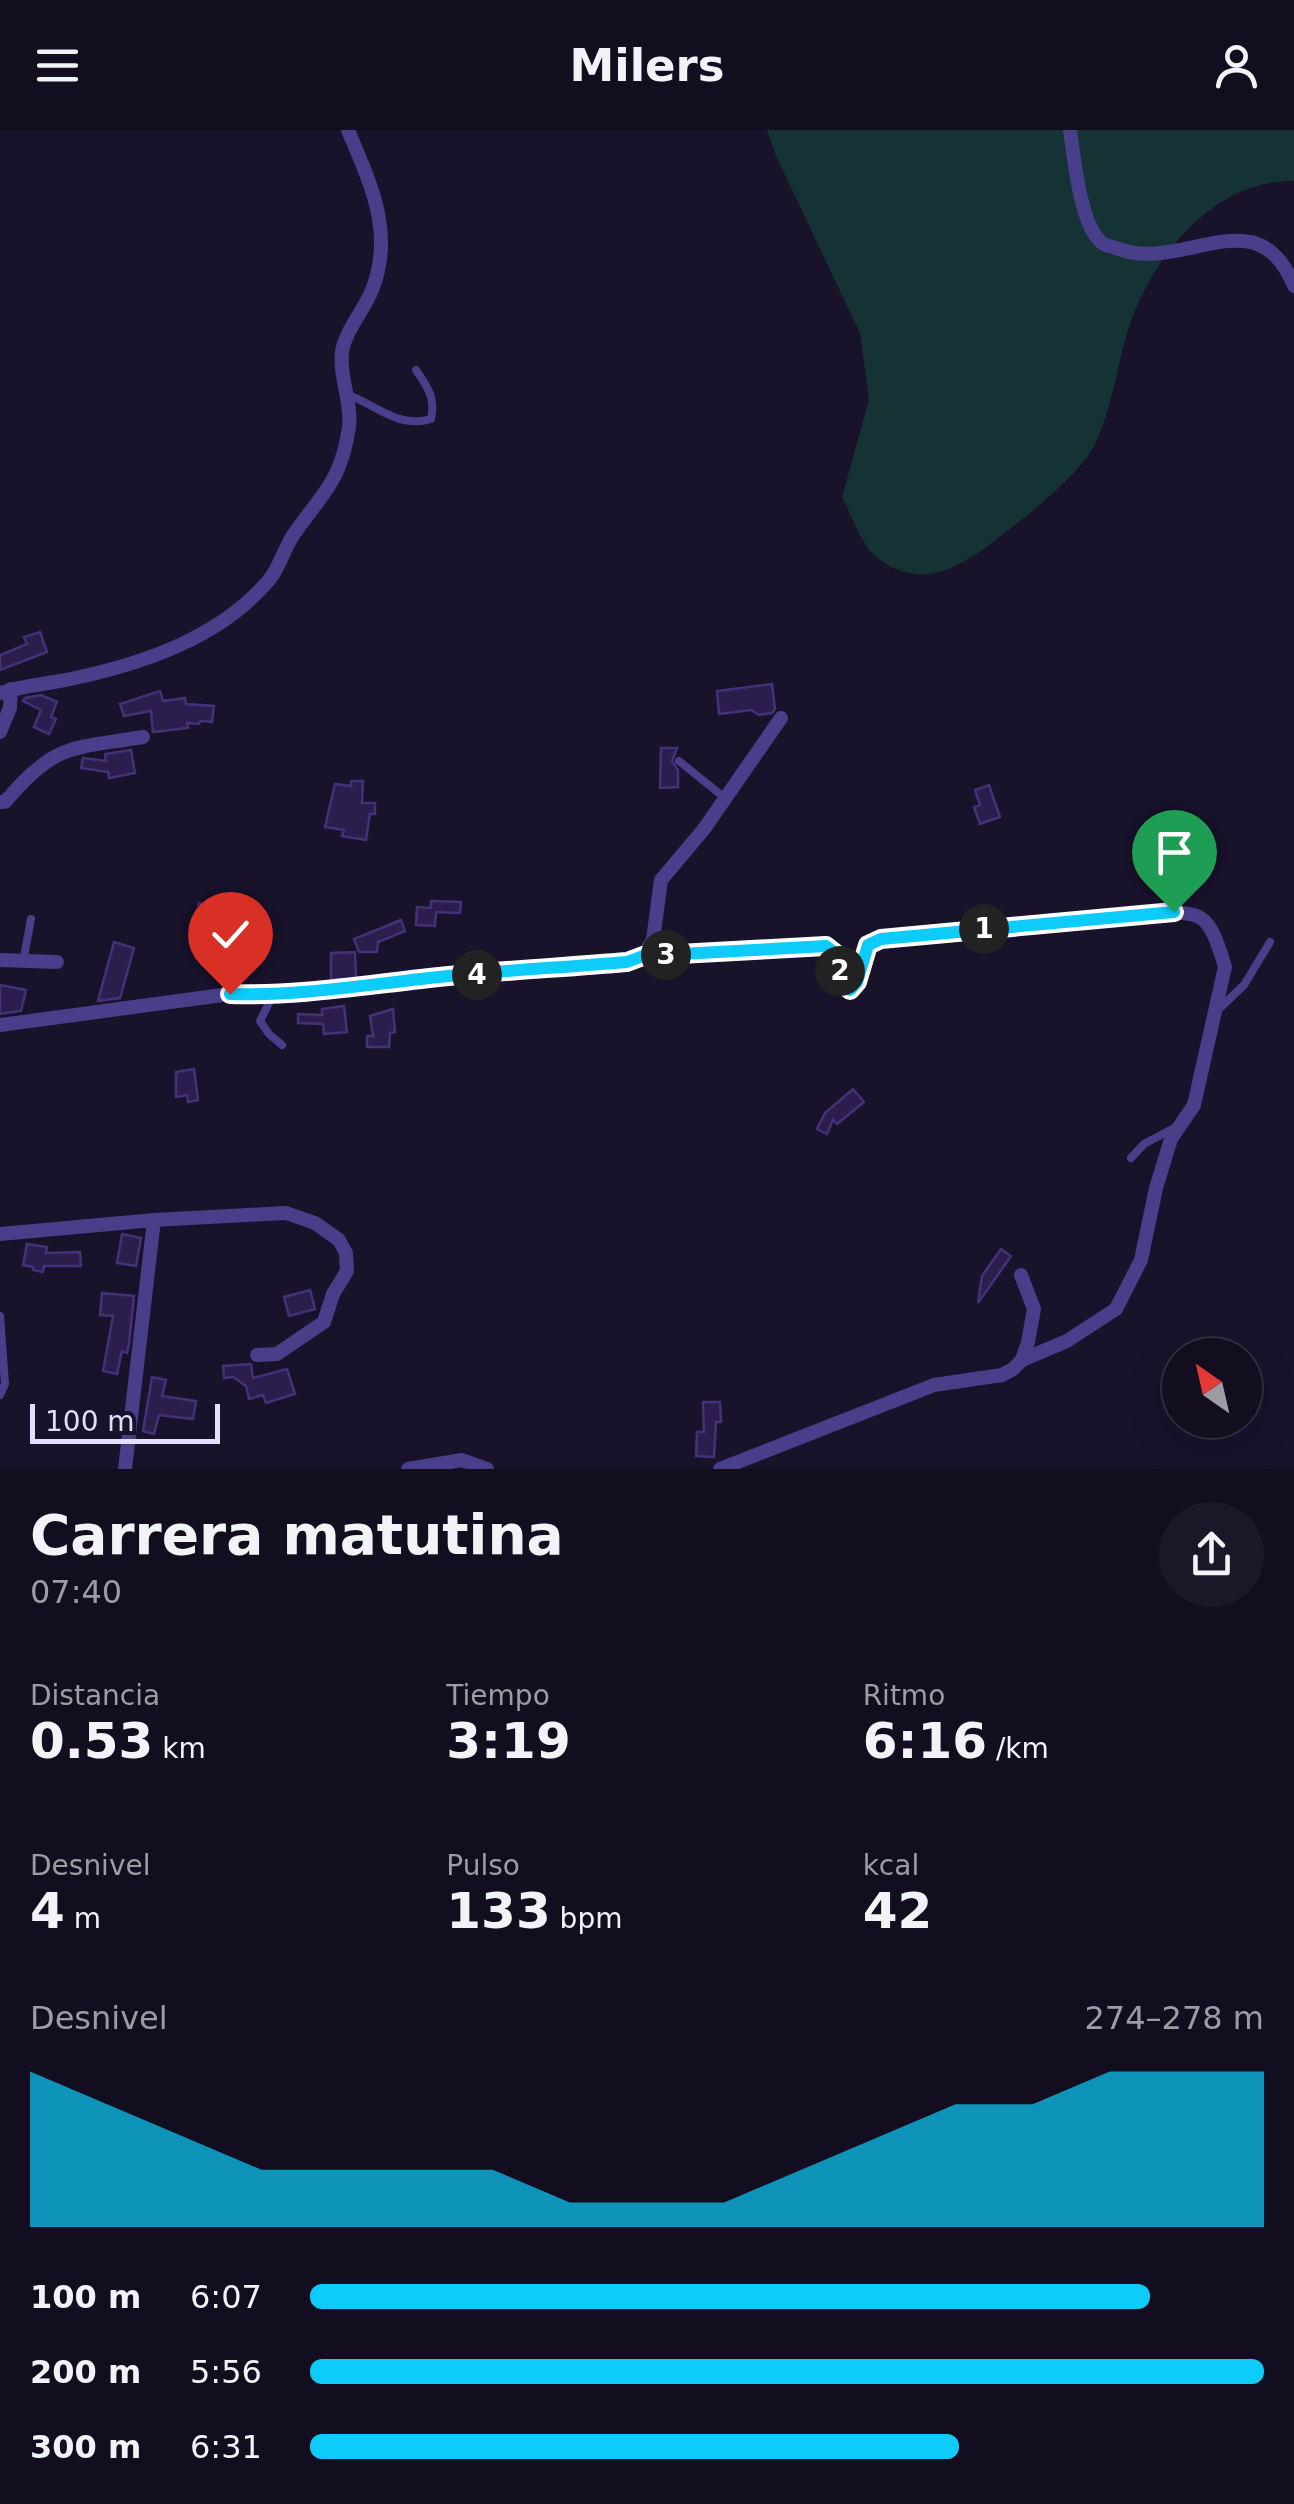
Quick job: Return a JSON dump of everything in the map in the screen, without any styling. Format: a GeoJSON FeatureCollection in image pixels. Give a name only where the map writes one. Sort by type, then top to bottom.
{"type":"FeatureCollection","features":[{"type":"Feature","properties":{"kind":"street"},"geometry":{"type":"LineString","coordinates":[[0,732],[10,708],[6,691],[74,678],[172,649],[205,632],[249,601],[272,578],[292,537],[331,488],[349,424],[342,346],[374,286],[383,230],[348,130]]}},
{"type":"Feature","properties":{"kind":"street"},"geometry":{"type":"LineString","coordinates":[[1070,130],[1087,218],[1101,242],[1132,255],[1235,240],[1256,241],[1278,256],[1294,286]]}},
{"type":"Feature","properties":{"kind":"street"},"geometry":{"type":"LineString","coordinates":[[643,956],[653,940],[662,880],[726,799],[781,718]]}},
{"type":"Feature","properties":{"kind":"street"},"geometry":{"type":"LineString","coordinates":[[0,802],[39,764],[54,755],[142,737]]}},
{"type":"Feature","properties":{"kind":"street"},"geometry":{"type":"LineString","coordinates":[[0,1025],[230,994],[273,995],[627,962],[643,956],[826,946],[836,954],[843,983],[850,990],[857,982],[868,945],[881,939],[1190,911],[1202,918],[1225,967],[1216,1012],[1194,1105],[1164,1157],[1141,1260],[1116,1308],[1067,1341],[1022,1360],[1002,1375],[934,1385],[720,1469]]}},
{"type":"Feature","properties":{"kind":"street"},"geometry":{"type":"LineString","coordinates":[[0,960],[57,962]]}},
{"type":"Feature","properties":{"kind":"street"},"geometry":{"type":"LineString","coordinates":[[0,1234],[286,1213],[315,1223],[338,1240],[346,1253],[346,1272],[333,1294],[324,1322],[277,1354],[257,1354]]}},
{"type":"Feature","properties":{"kind":"street"},"geometry":{"type":"LineString","coordinates":[[125,1469],[154,1220]]}},
{"type":"Feature","properties":{"kind":"street"},"geometry":{"type":"LineString","coordinates":[[1021,1275],[1034,1309],[1022,1360]]}},
{"type":"Feature","properties":{"kind":"street"},"geometry":{"type":"LineString","coordinates":[[408,1469],[462,1460],[487,1469]]}},
{"type":"Feature","properties":{"kind":"lane"},"geometry":{"type":"LineString","coordinates":[[346,394],[402,422],[415,424],[430,419],[434,406],[429,388],[416,370]]}},
{"type":"Feature","properties":{"kind":"lane"},"geometry":{"type":"LineString","coordinates":[[678,761],[726,799]]}},
{"type":"Feature","properties":{"kind":"lane"},"geometry":{"type":"LineString","coordinates":[[24,962],[31,918]]}},
{"type":"Feature","properties":{"kind":"lane"},"geometry":{"type":"LineString","coordinates":[[1216,1012],[1244,984],[1270,942]]}},
{"type":"Feature","properties":{"kind":"lane"},"geometry":{"type":"LineString","coordinates":[[273,995],[260,1020],[268,1034],[282,1045]]}},
{"type":"Feature","properties":{"kind":"lane"},"geometry":{"type":"LineString","coordinates":[[1131,1158],[1144,1144],[1180,1125]]}},
{"type":"Feature","properties":{"kind":"lane"},"geometry":{"type":"LineString","coordinates":[[0,1316],[6,1384],[0,1395]]}},
{"type":"Feature","properties":{"kind":"green space"},"geometry":{"type":"Polygon","coordinates":[[[767,130],[1294,130],[1294,181],[1267,183],[1219,204],[1198,220],[1162,260],[1137,306],[1095,444],[1070,476],[1025,517],[966,560],[932,574],[913,574],[895,568],[870,551],[842,497],[869,400],[860,333],[767,130]]]}},
{"type":"Feature","properties":{"kind":"building"},"geometry":{"type":"Polygon","coordinates":[[[40,632],[47,652],[0,670],[0,655],[27,644],[24,637],[40,632]]]}},
{"type":"Feature","properties":{"kind":"building"},"geometry":{"type":"Polygon","coordinates":[[[772,684],[772,713],[759,715],[751,710],[719,714],[717,691],[772,684]]]}},
{"type":"Feature","properties":{"kind":"building"},"geometry":{"type":"Polygon","coordinates":[[[160,691],[163,701],[185,698],[186,704],[214,706],[212,722],[187,723],[188,728],[153,732],[151,711],[124,716],[120,704],[160,691]]]}},
{"type":"Feature","properties":{"kind":"building"},"geometry":{"type":"Polygon","coordinates":[[[41,695],[57,702],[51,717],[56,719],[49,734],[34,727],[41,710],[23,701],[41,695]]]}},
{"type":"Feature","properties":{"kind":"building"},"geometry":{"type":"Polygon","coordinates":[[[661,748],[677,748],[672,761],[678,770],[678,787],[660,788],[661,748]]]}},
{"type":"Feature","properties":{"kind":"building"},"geometry":{"type":"Polygon","coordinates":[[[131,750],[135,773],[109,778],[108,772],[81,768],[83,758],[106,761],[105,754],[131,750]]]}},
{"type":"Feature","properties":{"kind":"building"},"geometry":{"type":"Polygon","coordinates":[[[351,781],[363,781],[362,803],[375,803],[366,840],[342,836],[344,830],[325,827],[335,784],[351,786],[351,781]]]}},
{"type":"Feature","properties":{"kind":"building"},"geometry":{"type":"Polygon","coordinates":[[[989,785],[1000,817],[980,824],[974,807],[980,805],[975,790],[989,785]]]}},
{"type":"Feature","properties":{"kind":"building"},"geometry":{"type":"Polygon","coordinates":[[[431,901],[461,902],[460,913],[436,912],[435,926],[416,925],[417,907],[431,908],[431,901]]]}},
{"type":"Feature","properties":{"kind":"building"},"geometry":{"type":"Polygon","coordinates":[[[199,903],[233,912],[225,943],[206,938],[210,924],[195,920],[199,903]]]}},
{"type":"Feature","properties":{"kind":"building"},"geometry":{"type":"Polygon","coordinates":[[[401,920],[405,931],[378,942],[377,952],[359,952],[354,939],[401,920]]]}},
{"type":"Feature","properties":{"kind":"building"},"geometry":{"type":"Polygon","coordinates":[[[114,942],[134,948],[120,998],[98,1001],[114,942]]]}},
{"type":"Feature","properties":{"kind":"building"},"geometry":{"type":"Polygon","coordinates":[[[355,952],[356,978],[331,980],[331,953],[355,952]]]}},
{"type":"Feature","properties":{"kind":"building"},"geometry":{"type":"Polygon","coordinates":[[[0,985],[26,990],[21,1011],[0,1014],[0,985]]]}},
{"type":"Feature","properties":{"kind":"building"},"geometry":{"type":"Polygon","coordinates":[[[344,1006],[347,1032],[324,1034],[323,1024],[298,1023],[298,1014],[322,1015],[322,1009],[344,1006]]]}},
{"type":"Feature","properties":{"kind":"building"},"geometry":{"type":"Polygon","coordinates":[[[393,1009],[395,1032],[390,1033],[389,1047],[367,1047],[367,1036],[373,1036],[370,1016],[393,1009]]]}},
{"type":"Feature","properties":{"kind":"building"},"geometry":{"type":"Polygon","coordinates":[[[194,1069],[198,1100],[188,1102],[187,1095],[176,1097],[176,1072],[194,1069]]]}},
{"type":"Feature","properties":{"kind":"building"},"geometry":{"type":"Polygon","coordinates":[[[853,1089],[864,1102],[837,1124],[833,1120],[827,1134],[817,1129],[825,1113],[853,1089]]]}},
{"type":"Feature","properties":{"kind":"building"},"geometry":{"type":"Polygon","coordinates":[[[122,1234],[141,1238],[136,1266],[117,1263],[122,1234]]]}},
{"type":"Feature","properties":{"kind":"building"},"geometry":{"type":"Polygon","coordinates":[[[27,1244],[47,1247],[46,1253],[80,1252],[81,1266],[44,1266],[43,1272],[33,1270],[23,1265],[27,1244]]]}},
{"type":"Feature","properties":{"kind":"building"},"geometry":{"type":"Polygon","coordinates":[[[1001,1249],[1011,1256],[978,1303],[982,1276],[1001,1249]]]}},
{"type":"Feature","properties":{"kind":"building"},"geometry":{"type":"Polygon","coordinates":[[[310,1290],[315,1309],[289,1316],[284,1297],[310,1290]]]}},
{"type":"Feature","properties":{"kind":"building"},"geometry":{"type":"Polygon","coordinates":[[[102,1293],[134,1296],[129,1344],[127,1353],[122,1351],[117,1374],[103,1371],[113,1316],[100,1315],[102,1293]]]}},
{"type":"Feature","properties":{"kind":"building"},"geometry":{"type":"Polygon","coordinates":[[[251,1364],[253,1378],[287,1369],[295,1394],[266,1403],[263,1395],[249,1399],[246,1386],[233,1377],[224,1378],[223,1366],[251,1364]]]}},
{"type":"Feature","properties":{"kind":"building"},"geometry":{"type":"Polygon","coordinates":[[[152,1377],[166,1380],[162,1396],[196,1401],[193,1419],[159,1415],[154,1434],[143,1431],[152,1377]]]}},
{"type":"Feature","properties":{"kind":"building"},"geometry":{"type":"Polygon","coordinates":[[[703,1402],[720,1402],[721,1422],[716,1422],[714,1457],[696,1456],[697,1432],[704,1432],[703,1402]]]}},
{"type":"Feature","properties":{"kind":"route"},"geometry":{"type":"LineString","coordinates":[[230,994],[356,989],[420,979],[627,962],[643,956],[826,946],[836,954],[843,983],[850,990],[857,982],[868,945],[881,939],[1174,912]]}}]}
